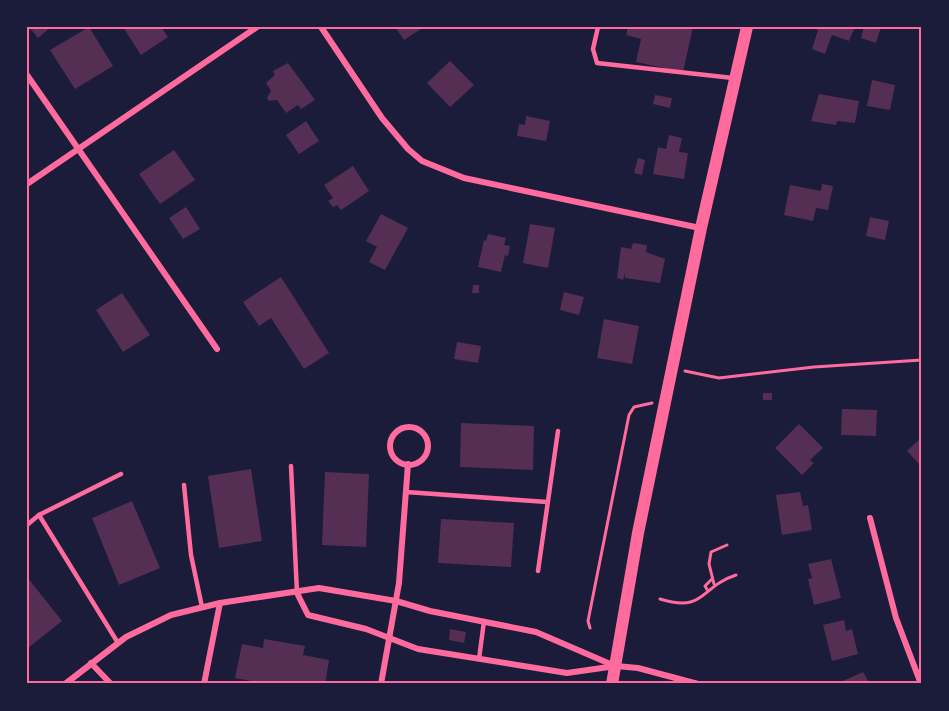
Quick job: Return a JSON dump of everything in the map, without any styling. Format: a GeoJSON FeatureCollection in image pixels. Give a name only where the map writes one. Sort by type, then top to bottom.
{"type":"FeatureCollection","features":[{"type":"Feature","properties":{"kind":"main road"},"geometry":{"type":"LineString","coordinates":[[612,684],[638,532],[701,228],[747,27]]}},
{"type":"Feature","properties":{"kind":"street"},"geometry":{"type":"LineString","coordinates":[[27,184],[256,27]]}},
{"type":"Feature","properties":{"kind":"street"},"geometry":{"type":"LineString","coordinates":[[321,27],[387,124],[408,149],[422,161],[465,178],[701,228]]}},
{"type":"Feature","properties":{"kind":"street"},"geometry":{"type":"LineString","coordinates":[[27,75],[217,349]]}},
{"type":"Feature","properties":{"kind":"street"},"geometry":{"type":"LineString","coordinates":[[412,427],[423,433],[427,451],[420,461],[408,464],[397,460],[390,443],[396,433],[412,427]]}},
{"type":"Feature","properties":{"kind":"street"},"geometry":{"type":"LineString","coordinates":[[381,684],[396,601],[408,464]]}},
{"type":"Feature","properties":{"kind":"street"},"geometry":{"type":"LineString","coordinates":[[870,518],[896,618],[921,684]]}},
{"type":"Feature","properties":{"kind":"street"},"geometry":{"type":"LineString","coordinates":[[65,684],[118,643],[171,615],[220,603],[319,588],[396,601],[536,632],[616,666],[645,670],[698,684]]}},
{"type":"Feature","properties":{"kind":"street"},"geometry":{"type":"LineString","coordinates":[[297,593],[308,615],[366,629],[418,649],[567,673],[616,666]]}},
{"type":"Feature","properties":{"kind":"street"},"geometry":{"type":"LineString","coordinates":[[204,684],[220,603]]}},
{"type":"Feature","properties":{"kind":"street"},"geometry":{"type":"LineString","coordinates":[[91,663],[111,684]]}},
{"type":"Feature","properties":{"kind":"lane"},"geometry":{"type":"LineString","coordinates":[[598,27],[593,49],[597,63],[735,78]]}},
{"type":"Feature","properties":{"kind":"lane"},"geometry":{"type":"LineString","coordinates":[[538,571],[558,431]]}},
{"type":"Feature","properties":{"kind":"lane"},"geometry":{"type":"LineString","coordinates":[[291,466],[297,593]]}},
{"type":"Feature","properties":{"kind":"lane"},"geometry":{"type":"LineString","coordinates":[[27,525],[39,515],[122,474]]}},
{"type":"Feature","properties":{"kind":"lane"},"geometry":{"type":"LineString","coordinates":[[184,485],[191,555],[202,607]]}},
{"type":"Feature","properties":{"kind":"lane"},"geometry":{"type":"LineString","coordinates":[[406,492],[547,502]]}},
{"type":"Feature","properties":{"kind":"lane"},"geometry":{"type":"LineString","coordinates":[[39,515],[118,643]]}},
{"type":"Feature","properties":{"kind":"lane"},"geometry":{"type":"LineString","coordinates":[[479,659],[484,621]]}},
{"type":"Feature","properties":{"kind":"path"},"geometry":{"type":"LineString","coordinates":[[693,373],[729,377],[814,367],[922,360]]}},
{"type":"Feature","properties":{"kind":"path"},"geometry":{"type":"LineString","coordinates":[[590,628],[588,621],[629,415],[634,407],[654,403]]}},
{"type":"Feature","properties":{"kind":"path"},"geometry":{"type":"LineString","coordinates":[[714,584],[709,564],[711,552],[727,545]]}},
{"type":"Feature","properties":{"kind":"path"},"geometry":{"type":"LineString","coordinates":[[660,600],[691,604],[714,584],[736,575]]}},
{"type":"Feature","properties":{"kind":"path"},"geometry":{"type":"LineString","coordinates":[[708,591],[705,586],[711,579]]}},
{"type":"Feature","properties":{"kind":"building"},"geometry":{"type":"Polygon","coordinates":[[[29,27],[51,27],[38,38],[29,27]]]}},
{"type":"Feature","properties":{"kind":"building"},"geometry":{"type":"Polygon","coordinates":[[[89,27],[113,66],[75,89],[50,50],[89,27]]]}},
{"type":"Feature","properties":{"kind":"building"},"geometry":{"type":"Polygon","coordinates":[[[123,27],[161,27],[168,37],[141,55],[123,27]]]}},
{"type":"Feature","properties":{"kind":"building"},"geometry":{"type":"Polygon","coordinates":[[[395,27],[424,27],[404,40],[395,27]]]}},
{"type":"Feature","properties":{"kind":"building"},"geometry":{"type":"Polygon","coordinates":[[[628,27],[693,27],[683,72],[636,62],[641,39],[626,35],[628,27]]]}},
{"type":"Feature","properties":{"kind":"building"},"geometry":{"type":"Polygon","coordinates":[[[810,27],[855,27],[849,41],[832,35],[825,54],[812,49],[818,30],[810,27]]]}},
{"type":"Feature","properties":{"kind":"building"},"geometry":{"type":"Polygon","coordinates":[[[864,27],[881,27],[876,43],[861,38],[864,27]]]}},
{"type":"Feature","properties":{"kind":"building"},"geometry":{"type":"Polygon","coordinates":[[[450,61],[474,85],[450,107],[427,83],[450,61]]]}},
{"type":"Feature","properties":{"kind":"building"},"geometry":{"type":"Polygon","coordinates":[[[288,63],[315,100],[301,109],[298,105],[286,113],[277,100],[269,101],[267,98],[271,91],[266,83],[275,75],[273,71],[288,63]]]}},
{"type":"Feature","properties":{"kind":"building"},"geometry":{"type":"Polygon","coordinates":[[[872,80],[895,85],[890,110],[867,106],[872,80]]]}},
{"type":"Feature","properties":{"kind":"building"},"geometry":{"type":"Polygon","coordinates":[[[819,94],[859,101],[855,123],[837,121],[836,125],[811,121],[819,94]]]}},
{"type":"Feature","properties":{"kind":"building"},"geometry":{"type":"Polygon","coordinates":[[[655,95],[672,98],[670,108],[653,104],[655,95]]]}},
{"type":"Feature","properties":{"kind":"building"},"geometry":{"type":"Polygon","coordinates":[[[526,116],[550,121],[546,141],[517,136],[519,124],[525,125],[526,116]]]}},
{"type":"Feature","properties":{"kind":"building"},"geometry":{"type":"Polygon","coordinates":[[[306,121],[319,141],[299,154],[286,135],[306,121]]]}},
{"type":"Feature","properties":{"kind":"building"},"geometry":{"type":"Polygon","coordinates":[[[669,135],[682,138],[679,152],[688,153],[684,179],[653,174],[658,147],[666,149],[669,135]]]}},
{"type":"Feature","properties":{"kind":"building"},"geometry":{"type":"Polygon","coordinates":[[[174,150],[195,180],[160,204],[139,174],[174,150]]]}},
{"type":"Feature","properties":{"kind":"building"},"geometry":{"type":"Polygon","coordinates":[[[638,158],[645,160],[642,175],[634,173],[638,158]]]}},
{"type":"Feature","properties":{"kind":"building"},"geometry":{"type":"Polygon","coordinates":[[[353,166],[369,191],[341,210],[337,205],[333,207],[328,201],[333,198],[324,185],[353,166]]]}},
{"type":"Feature","properties":{"kind":"building"},"geometry":{"type":"Polygon","coordinates":[[[822,184],[833,186],[828,210],[816,208],[813,221],[784,215],[790,185],[821,191],[822,184]]]}},
{"type":"Feature","properties":{"kind":"building"},"geometry":{"type":"Polygon","coordinates":[[[186,207],[200,229],[183,239],[169,218],[186,207]]]}},
{"type":"Feature","properties":{"kind":"building"},"geometry":{"type":"Polygon","coordinates":[[[381,214],[408,228],[385,270],[369,262],[377,247],[366,241],[381,214]]]}},
{"type":"Feature","properties":{"kind":"building"},"geometry":{"type":"Polygon","coordinates":[[[870,217],[889,221],[885,240],[866,236],[870,217]]]}},
{"type":"Feature","properties":{"kind":"building"},"geometry":{"type":"Polygon","coordinates":[[[530,224],[555,228],[548,268],[523,263],[530,224]]]}},
{"type":"Feature","properties":{"kind":"building"},"geometry":{"type":"Polygon","coordinates":[[[488,234],[506,238],[504,245],[510,246],[501,272],[478,267],[484,240],[486,241],[488,234]]]}},
{"type":"Feature","properties":{"kind":"building"},"geometry":{"type":"Polygon","coordinates":[[[633,243],[647,245],[646,252],[665,259],[660,283],[625,278],[625,273],[623,280],[617,278],[621,247],[631,249],[633,243]]]}},
{"type":"Feature","properties":{"kind":"building"},"geometry":{"type":"Polygon","coordinates":[[[281,277],[329,353],[304,369],[271,318],[259,326],[243,302],[281,277]]]}},
{"type":"Feature","properties":{"kind":"building"},"geometry":{"type":"Polygon","coordinates":[[[473,285],[479,285],[479,293],[472,293],[473,285]]]}},
{"type":"Feature","properties":{"kind":"building"},"geometry":{"type":"Polygon","coordinates":[[[564,292],[584,297],[579,315],[560,310],[564,292]]]}},
{"type":"Feature","properties":{"kind":"building"},"geometry":{"type":"Polygon","coordinates":[[[122,293],[150,335],[123,352],[96,310],[122,293]]]}},
{"type":"Feature","properties":{"kind":"building"},"geometry":{"type":"Polygon","coordinates":[[[604,319],[639,326],[632,364],[597,358],[604,319]]]}},
{"type":"Feature","properties":{"kind":"building"},"geometry":{"type":"Polygon","coordinates":[[[457,342],[481,346],[478,363],[454,359],[457,342]]]}},
{"type":"Feature","properties":{"kind":"building"},"geometry":{"type":"Polygon","coordinates":[[[763,393],[772,393],[772,400],[763,400],[763,393]]]}},
{"type":"Feature","properties":{"kind":"building"},"geometry":{"type":"Polygon","coordinates":[[[842,409],[877,410],[876,436],[841,435],[842,409]]]}},
{"type":"Feature","properties":{"kind":"building"},"geometry":{"type":"Polygon","coordinates":[[[461,423],[534,426],[533,470],[460,467],[461,423]]]}},
{"type":"Feature","properties":{"kind":"building"},"geometry":{"type":"Polygon","coordinates":[[[799,424],[823,448],[810,460],[814,463],[802,475],[775,448],[799,424]]]}},
{"type":"Feature","properties":{"kind":"building"},"geometry":{"type":"Polygon","coordinates":[[[922,437],[922,467],[907,451],[922,437]]]}},
{"type":"Feature","properties":{"kind":"building"},"geometry":{"type":"Polygon","coordinates":[[[251,469],[262,541],[219,548],[208,476],[251,469]]]}},
{"type":"Feature","properties":{"kind":"building"},"geometry":{"type":"Polygon","coordinates":[[[325,472],[369,474],[366,547],[322,545],[325,472]]]}},
{"type":"Feature","properties":{"kind":"building"},"geometry":{"type":"Polygon","coordinates":[[[800,492],[803,506],[808,505],[812,530],[782,535],[776,495],[800,492]]]}},
{"type":"Feature","properties":{"kind":"building"},"geometry":{"type":"Polygon","coordinates":[[[132,501],[160,568],[119,585],[92,518],[132,501]]]}},
{"type":"Feature","properties":{"kind":"building"},"geometry":{"type":"Polygon","coordinates":[[[441,519],[514,523],[511,567],[438,563],[441,519]]]}},
{"type":"Feature","properties":{"kind":"building"},"geometry":{"type":"Polygon","coordinates":[[[831,559],[841,598],[814,605],[808,579],[812,578],[808,564],[831,559]]]}},
{"type":"Feature","properties":{"kind":"building"},"geometry":{"type":"Polygon","coordinates":[[[27,577],[62,621],[28,648],[27,647],[27,577]]]}},
{"type":"Feature","properties":{"kind":"building"},"geometry":{"type":"Polygon","coordinates":[[[844,620],[846,631],[852,629],[858,654],[832,661],[823,625],[844,620]]]}},
{"type":"Feature","properties":{"kind":"building"},"geometry":{"type":"Polygon","coordinates":[[[450,629],[466,632],[464,643],[449,640],[450,629]]]}},
{"type":"Feature","properties":{"kind":"building"},"geometry":{"type":"Polygon","coordinates":[[[264,639],[305,646],[303,655],[329,660],[325,684],[255,684],[256,682],[235,678],[242,644],[263,648],[264,639]]]}},
{"type":"Feature","properties":{"kind":"building"},"geometry":{"type":"Polygon","coordinates":[[[863,672],[870,684],[836,684],[863,672]]]}}]}
